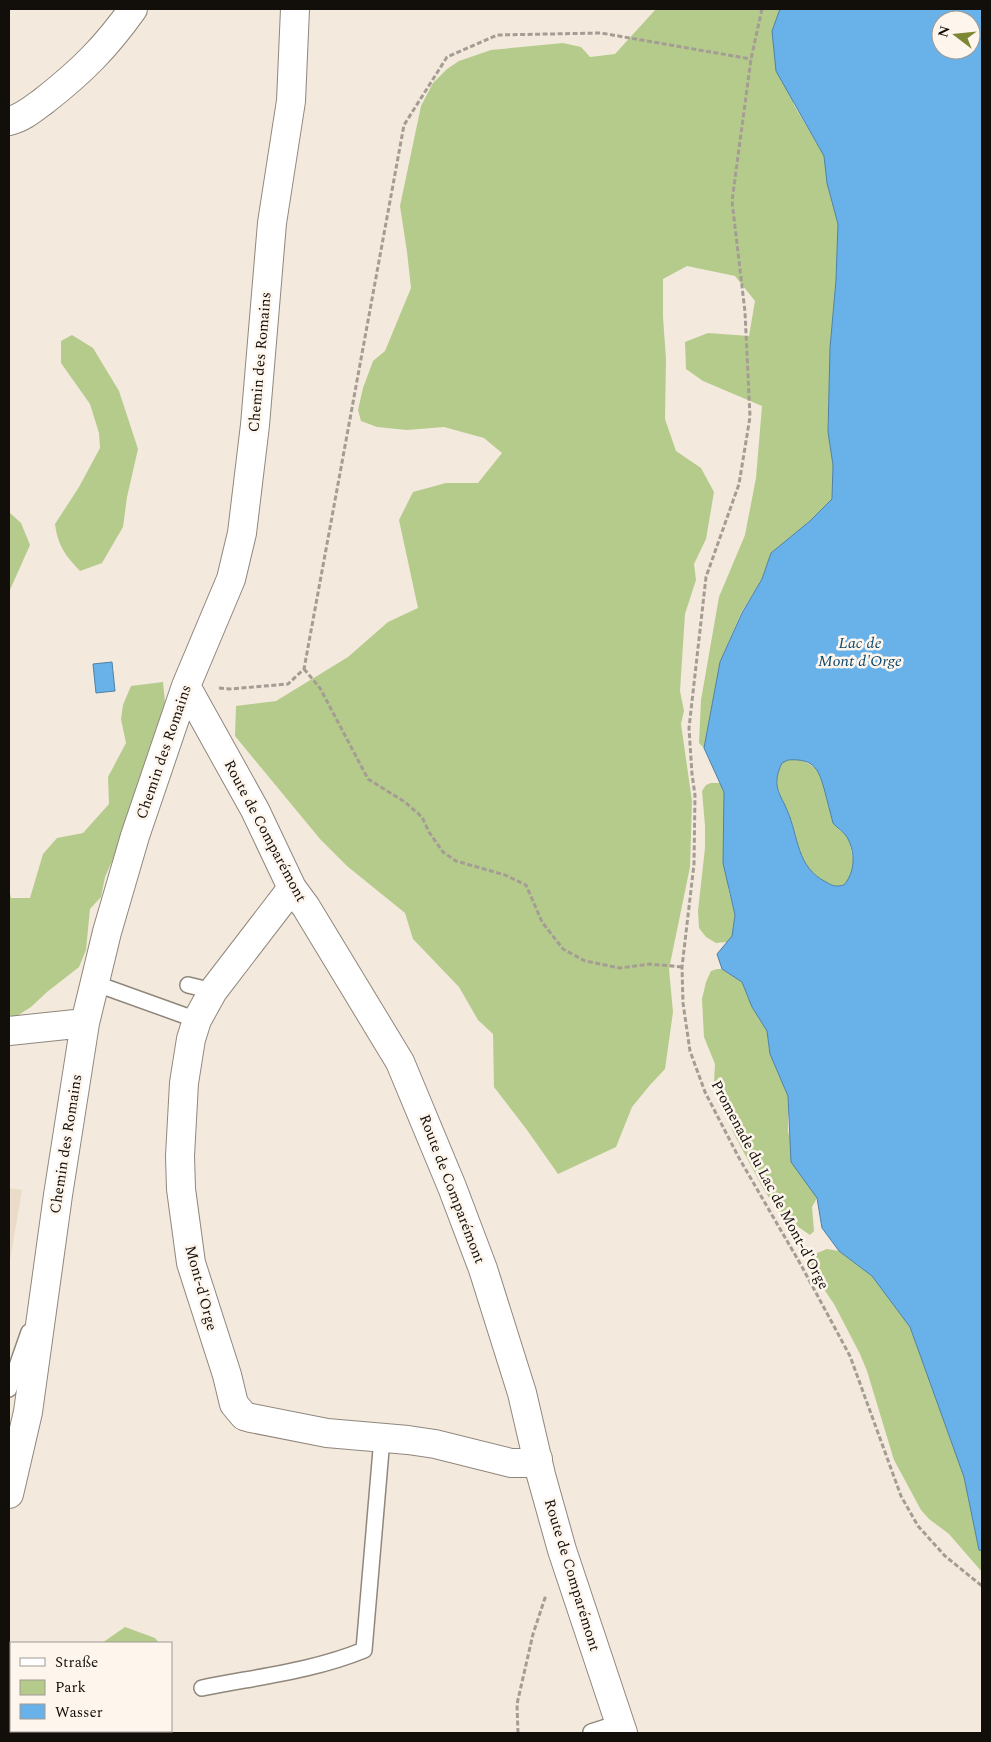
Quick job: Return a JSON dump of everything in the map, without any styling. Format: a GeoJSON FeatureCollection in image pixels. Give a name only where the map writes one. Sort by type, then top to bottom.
{"type":"FeatureCollection","features":[{"type":"Feature","properties":{"kind":"street"},"geometry":{"type":"LineString","coordinates":[[9,121],[27,113],[77,74],[97,55],[133,9]]}},
{"type":"Feature","properties":{"kind":"street","name":"Chemin des Romains"},"geometry":{"type":"LineString","coordinates":[[9,1494],[28,1412],[84,1022],[107,932],[135,836],[186,686],[231,579],[242,533],[255,425],[272,223],[291,102],[295,9]]}},
{"type":"Feature","properties":{"kind":"street","name":"Route de Comparémont"},"geometry":{"type":"LineString","coordinates":[[186,686],[255,810],[292,888],[306,907],[400,1062],[413,1092],[483,1269],[522,1393],[562,1550],[621,1728]]}},
{"type":"Feature","properties":{"kind":"street","name":"Mont-d'Orge"},"geometry":{"type":"LineString","coordinates":[[292,888],[201,988],[197,1020],[191,1039],[184,1083],[180,1156],[181,1189],[191,1262],[227,1375],[234,1404],[244,1416],[327,1434],[435,1444],[511,1463],[524,1463],[538,1459]]}},
{"type":"Feature","properties":{"kind":"street"},"geometry":{"type":"LineString","coordinates":[[9,1031],[84,1022]]}},
{"type":"Feature","properties":{"kind":"lane"},"geometry":{"type":"LineString","coordinates":[[94,983],[197,1020]]}},
{"type":"Feature","properties":{"kind":"lane"},"geometry":{"type":"LineString","coordinates":[[9,1389],[46,1283]]}},
{"type":"Feature","properties":{"kind":"lane"},"geometry":{"type":"LineString","coordinates":[[202,1688],[337,1661],[364,1650],[382,1438]]}},
{"type":"Feature","properties":{"kind":"lane"},"geometry":{"type":"LineString","coordinates":[[591,1732],[621,1728]]}},
{"type":"Feature","properties":{"kind":"path","name":"Promenade du Lac de Mont-d'Orge"},"geometry":{"type":"LineString","coordinates":[[762,9],[751,59],[732,201],[745,312],[750,417],[738,484],[706,576],[689,728],[695,795],[694,864],[682,967],[682,1004],[690,1051],[705,1092],[739,1158],[801,1265],[850,1356],[901,1496],[918,1526],[945,1556],[982,1586]]}},
{"type":"Feature","properties":{"kind":"path"},"geometry":{"type":"LineString","coordinates":[[186,686],[230,689],[288,684],[304,669],[404,125],[448,56],[497,35],[601,33],[751,59]]}},
{"type":"Feature","properties":{"kind":"path"},"geometry":{"type":"LineString","coordinates":[[304,669],[320,688],[368,779],[405,802],[422,817],[429,832],[443,852],[456,861],[505,875],[526,885],[542,922],[563,949],[586,961],[620,968],[650,964],[682,967]]}},
{"type":"Feature","properties":{"kind":"path"},"geometry":{"type":"LineString","coordinates":[[518,1733],[517,1704],[533,1634],[562,1550]]}},
{"type":"Feature","properties":{"kind":"shaded area"},"geometry":{"type":"Polygon","coordinates":[[[9,1188],[22,1190],[9,1267],[9,1188]]]}},
{"type":"Feature","properties":{"kind":"green space"},"geometry":{"type":"Polygon","coordinates":[[[656,9],[780,9],[772,31],[794,105],[824,156],[827,183],[838,224],[836,280],[830,348],[828,432],[833,465],[832,499],[810,521],[771,553],[762,579],[741,613],[720,662],[704,748],[699,743],[701,700],[719,597],[745,535],[756,478],[762,406],[703,381],[686,369],[685,342],[708,333],[749,336],[755,301],[735,276],[687,266],[663,279],[666,359],[665,419],[676,451],[701,468],[714,492],[706,539],[694,564],[696,580],[685,614],[680,691],[684,711],[681,724],[692,801],[690,867],[669,969],[673,1012],[665,1069],[632,1107],[616,1147],[558,1174],[494,1087],[493,1034],[478,1020],[459,987],[413,939],[405,913],[347,866],[320,839],[235,736],[236,706],[276,701],[348,657],[388,622],[418,608],[399,520],[413,492],[446,483],[478,483],[502,453],[484,438],[444,427],[407,430],[377,427],[361,421],[358,410],[363,388],[373,361],[385,351],[411,288],[400,206],[421,106],[433,83],[447,69],[459,61],[491,50],[563,43],[581,47],[590,57],[615,54],[656,9]]]}},
{"type":"Feature","properties":{"kind":"green space"},"geometry":{"type":"Polygon","coordinates":[[[72,335],[93,348],[119,391],[138,449],[127,497],[123,527],[102,563],[80,571],[63,550],[55,524],[79,487],[100,448],[99,433],[90,404],[61,363],[61,341],[72,335]]]}},
{"type":"Feature","properties":{"kind":"green space"},"geometry":{"type":"Polygon","coordinates":[[[9,512],[21,523],[30,545],[9,592],[9,512]]]}},
{"type":"Feature","properties":{"kind":"green space"},"geometry":{"type":"Polygon","coordinates":[[[163,682],[165,703],[133,814],[105,877],[101,897],[90,909],[86,950],[79,967],[31,1007],[9,1021],[9,889],[11,898],[30,898],[43,854],[57,838],[83,833],[109,804],[108,777],[126,743],[121,719],[123,705],[131,686],[163,682]]]}},
{"type":"Feature","properties":{"kind":"green space"},"geometry":{"type":"Polygon","coordinates":[[[788,759],[800,759],[814,767],[821,775],[829,807],[838,829],[846,835],[850,844],[854,865],[850,877],[844,885],[835,886],[816,876],[809,868],[800,851],[791,820],[777,785],[777,776],[782,763],[788,759]]]}},
{"type":"Feature","properties":{"kind":"green space"},"geometry":{"type":"Polygon","coordinates":[[[720,783],[724,792],[728,888],[735,915],[732,936],[727,942],[716,943],[706,937],[699,928],[698,911],[705,848],[702,791],[706,785],[720,783]]]}},
{"type":"Feature","properties":{"kind":"green space"},"geometry":{"type":"Polygon","coordinates":[[[722,969],[742,982],[752,1007],[767,1031],[770,1054],[788,1096],[788,1132],[805,1180],[817,1198],[812,1207],[814,1231],[810,1235],[787,1219],[775,1207],[734,1134],[717,1094],[714,1083],[715,1064],[704,1037],[702,999],[711,971],[722,969]]]}},
{"type":"Feature","properties":{"kind":"green space"},"geometry":{"type":"Polygon","coordinates":[[[827,1249],[839,1251],[872,1276],[910,1327],[964,1477],[979,1550],[982,1551],[982,1572],[949,1534],[929,1519],[921,1510],[894,1460],[860,1354],[834,1304],[813,1273],[809,1261],[810,1256],[827,1249]]]}},
{"type":"Feature","properties":{"kind":"green space"},"geometry":{"type":"Polygon","coordinates":[[[125,1627],[155,1638],[158,1642],[103,1642],[125,1627]]]}},
{"type":"Feature","properties":{"kind":"water","name":"Lac de Mont d'Orge"},"geometry":{"type":"Polygon","coordinates":[[[780,9],[982,9],[982,1551],[979,1550],[964,1477],[910,1327],[872,1276],[839,1251],[822,1228],[817,1198],[791,1162],[788,1096],[770,1054],[767,1031],[752,1007],[742,982],[722,969],[717,954],[732,936],[735,915],[723,863],[724,792],[704,748],[720,662],[742,613],[762,579],[771,553],[810,521],[832,499],[833,465],[828,432],[830,348],[836,280],[838,224],[827,183],[824,156],[776,71],[772,31],[780,9]],[[788,760],[782,763],[777,777],[777,785],[791,820],[800,851],[809,868],[816,876],[835,886],[844,885],[848,880],[853,862],[850,843],[846,835],[833,823],[818,772],[810,763],[788,760]]]}},
{"type":"Feature","properties":{"kind":"water"},"geometry":{"type":"Polygon","coordinates":[[[112,662],[115,691],[96,693],[93,664],[112,662]]]}}]}
